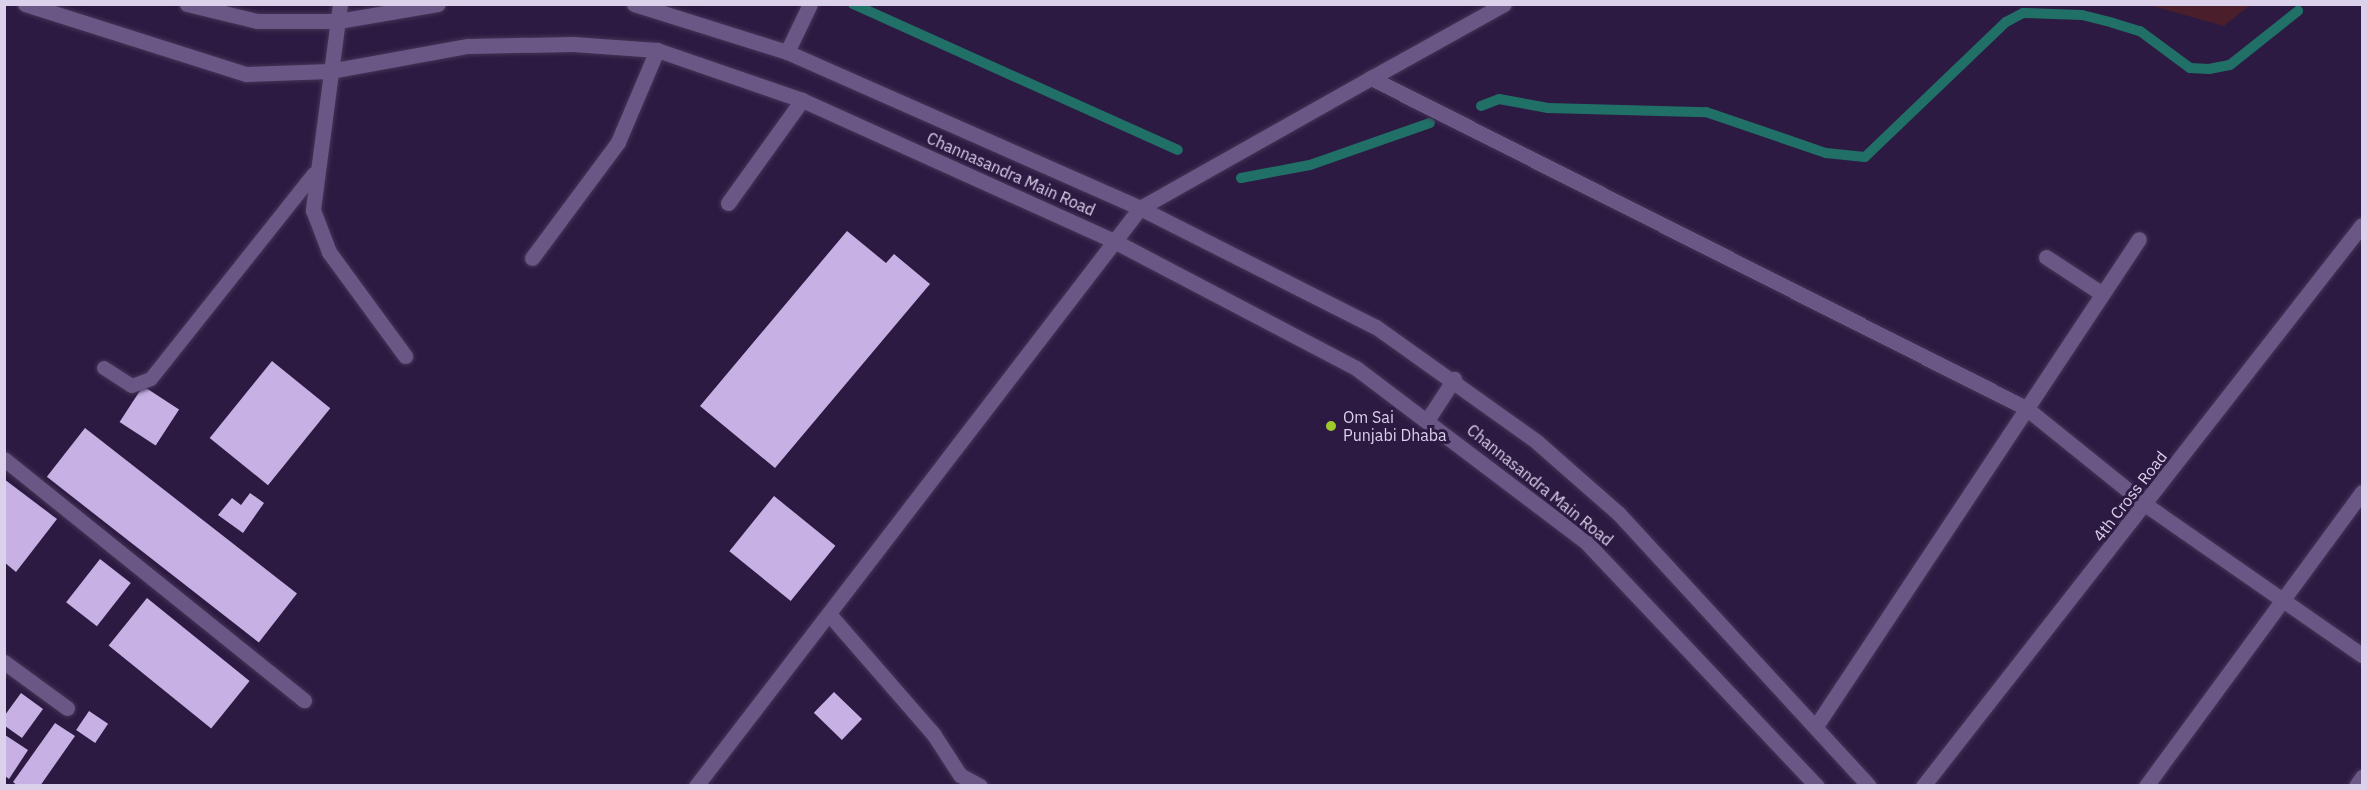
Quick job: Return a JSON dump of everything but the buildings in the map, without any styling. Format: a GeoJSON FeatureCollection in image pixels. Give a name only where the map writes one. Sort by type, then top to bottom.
{"type":"FeatureCollection","features":[{"type":"Feature","properties":{"kind":"street","name":"Channasandra Main Road"},"geometry":{"type":"LineString","coordinates":[[25,4],[246,74],[330,71],[468,46],[573,44],[657,50],[802,100],[1114,241],[1356,368],[1428,419],[1586,542],[1817,786]]}},
{"type":"Feature","properties":{"kind":"street"},"geometry":{"type":"LineString","coordinates":[[187,4],[257,21],[338,21],[438,4]]}},
{"type":"Feature","properties":{"kind":"street"},"geometry":{"type":"LineString","coordinates":[[340,4],[314,174],[313,210],[329,252],[405,356]]}},
{"type":"Feature","properties":{"kind":"street","name":"Channasandra Main Road"},"geometry":{"type":"LineString","coordinates":[[633,4],[787,52],[1140,208],[1376,327],[1454,379],[1619,514],[1869,786]]}},
{"type":"Feature","properties":{"kind":"street"},"geometry":{"type":"LineString","coordinates":[[787,52],[810,4]]}},
{"type":"Feature","properties":{"kind":"street"},"geometry":{"type":"LineString","coordinates":[[696,786],[1140,208],[1504,4]]}},
{"type":"Feature","properties":{"kind":"street"},"geometry":{"type":"LineString","coordinates":[[532,258],[618,142],[657,50]]}},
{"type":"Feature","properties":{"kind":"street"},"geometry":{"type":"LineString","coordinates":[[1371,78],[2026,408],[2146,505],[2281,601],[2362,655]]}},
{"type":"Feature","properties":{"kind":"street"},"geometry":{"type":"LineString","coordinates":[[728,203],[802,100]]}},
{"type":"Feature","properties":{"kind":"street","name":"4th Cross Road"},"geometry":{"type":"LineString","coordinates":[[1923,786],[2146,505],[2362,225]]}},
{"type":"Feature","properties":{"kind":"street"},"geometry":{"type":"LineString","coordinates":[[1815,726],[2139,239]]}},
{"type":"Feature","properties":{"kind":"street"},"geometry":{"type":"LineString","coordinates":[[2046,257],[2101,293]]}},
{"type":"Feature","properties":{"kind":"street"},"geometry":{"type":"LineString","coordinates":[[1428,419],[1454,379]]}},
{"type":"Feature","properties":{"kind":"street"},"geometry":{"type":"LineString","coordinates":[[4,459],[304,700]]}},
{"type":"Feature","properties":{"kind":"street"},"geometry":{"type":"LineString","coordinates":[[2145,786],[2362,492]]}},
{"type":"Feature","properties":{"kind":"street"},"geometry":{"type":"LineString","coordinates":[[829,614],[934,735],[960,775],[980,786]]}},
{"type":"Feature","properties":{"kind":"street"},"geometry":{"type":"LineString","coordinates":[[4,662],[67,708]]}},
{"type":"Feature","properties":{"kind":"street"},"geometry":{"type":"LineString","coordinates":[[2356,786],[2362,777]]}},
{"type":"Feature","properties":{"kind":"lane"},"geometry":{"type":"LineString","coordinates":[[104,368],[132,386],[151,379],[314,174]]}},
{"type":"Feature","properties":{"kind":"shaded area"},"geometry":{"type":"Polygon","coordinates":[[[2149,5],[2250,5],[2224,26],[2149,5]]]}},
{"type":"Feature","properties":{"kind":"waterway"},"geometry":{"type":"LineString","coordinates":[[853,4],[1178,150]]}},
{"type":"Feature","properties":{"kind":"waterway"},"geometry":{"type":"LineString","coordinates":[[1481,106],[1499,99],[1548,108],[1706,112],[1826,153],[1865,157],[2006,22],[2023,13],[2082,15],[2140,31],[2190,68],[2209,69],[2230,65],[2298,11]]}},
{"type":"Feature","properties":{"kind":"waterway"},"geometry":{"type":"LineString","coordinates":[[1241,178],[1310,165],[1430,123]]}},
{"type":"Feature","properties":{"kind":"place","name":"Om Sai Punjabi Dhaba"},"geometry":{"type":"Point","coordinates":[1331,426]}}]}
